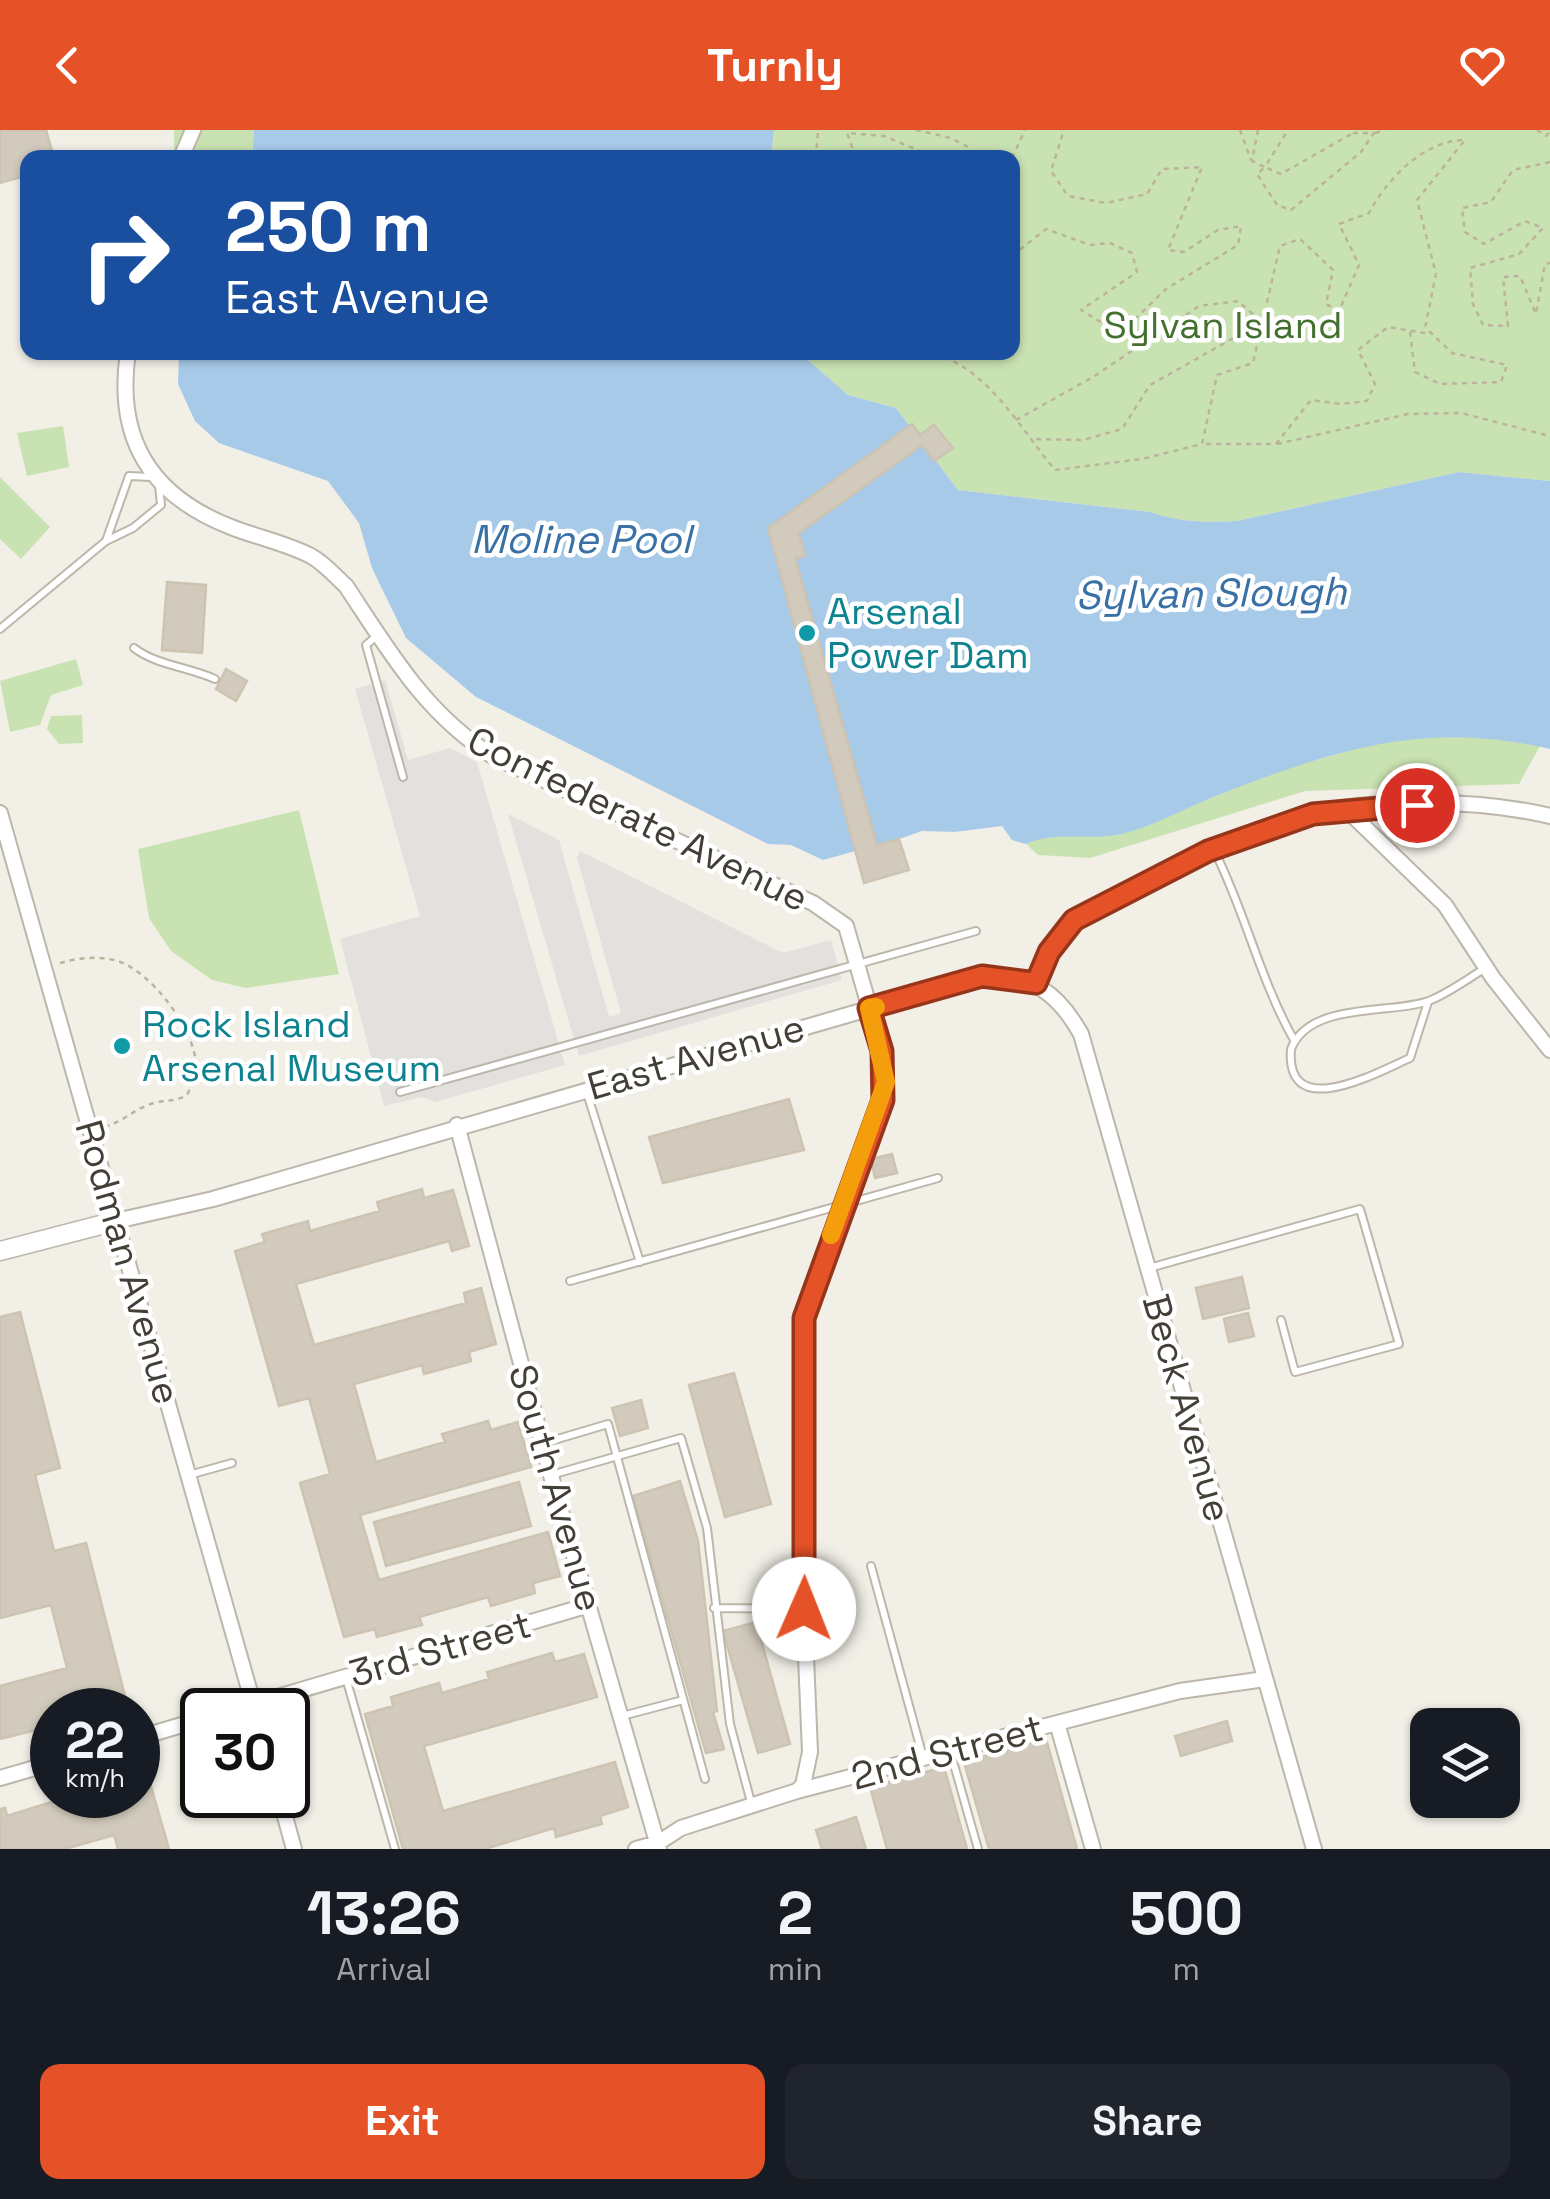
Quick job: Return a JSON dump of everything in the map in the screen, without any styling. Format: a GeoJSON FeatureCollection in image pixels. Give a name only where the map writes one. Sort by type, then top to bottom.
{"type":"FeatureCollection","features":[{"type":"Feature","properties":{"kind":"street","name":"Confederate Avenue"},"geometry":{"type":"LineString","coordinates":[[127,360],[130,426],[136,448],[156,479],[183,505],[312,557],[346,586],[421,697],[470,742],[567,793],[834,915],[846,926],[886,1082],[804,1318],[804,1609],[810,1752],[803,1785],[797,1791]]}},
{"type":"Feature","properties":{"kind":"street"},"geometry":{"type":"LineString","coordinates":[[1036,983],[1049,952],[1074,920],[1213,849],[1286,820],[1346,810],[1417,805],[1550,816]]}},
{"type":"Feature","properties":{"kind":"street"},"geometry":{"type":"LineString","coordinates":[[1346,810],[1445,904],[1486,968],[1550,1050]]}},
{"type":"Feature","properties":{"kind":"street","name":"Rodman Avenue"},"geometry":{"type":"LineString","coordinates":[[0,814],[249,1688]]}},
{"type":"Feature","properties":{"kind":"street","name":"East Avenue"},"geometry":{"type":"LineString","coordinates":[[0,1252],[194,1204],[982,976],[1036,983]]}},
{"type":"Feature","properties":{"kind":"street","name":"Beck Avenue"},"geometry":{"type":"LineString","coordinates":[[1036,983],[1060,1000],[1081,1034],[1314,1849]]}},
{"type":"Feature","properties":{"kind":"street","name":"South Avenue"},"geometry":{"type":"LineString","coordinates":[[457,1125],[542,1443],[658,1846]]}},
{"type":"Feature","properties":{"kind":"street","name":"3rd Street"},"geometry":{"type":"LineString","coordinates":[[310,1689],[588,1605]]}},
{"type":"Feature","properties":{"kind":"street","name":"2nd Street"},"geometry":{"type":"LineString","coordinates":[[636,1849],[658,1846],[681,1828],[797,1791],[1180,1690],[1265,1680]]}},
{"type":"Feature","properties":{"kind":"street"},"geometry":{"type":"LineString","coordinates":[[1058,1722],[1093,1849]]}},
{"type":"Feature","properties":{"kind":"street"},"geometry":{"type":"LineString","coordinates":[[0,1778],[30,1769]]}},
{"type":"Feature","properties":{"kind":"street"},"geometry":{"type":"LineString","coordinates":[[285,1818],[294,1849]]}},
{"type":"Feature","properties":{"kind":"lane"},"geometry":{"type":"LineString","coordinates":[[0,628],[106,540],[133,528],[160,506],[163,496],[156,479],[130,476],[106,540]]}},
{"type":"Feature","properties":{"kind":"lane"},"geometry":{"type":"LineString","coordinates":[[378,636],[366,645],[403,777]]}},
{"type":"Feature","properties":{"kind":"lane"},"geometry":{"type":"LineString","coordinates":[[134,648],[147,658],[191,668],[215,679]]}},
{"type":"Feature","properties":{"kind":"lane"},"geometry":{"type":"LineString","coordinates":[[1213,849],[1232,886],[1277,1010],[1294,1040]]}},
{"type":"Feature","properties":{"kind":"lane"},"geometry":{"type":"LineString","coordinates":[[400,1092],[976,931]]}},
{"type":"Feature","properties":{"kind":"lane"},"geometry":{"type":"LineString","coordinates":[[1428,1002],[1410,1058],[1341,1086],[1326,1091],[1305,1085],[1290,1058],[1294,1040],[1304,1029],[1373,1006],[1428,1002],[1486,968]]}},
{"type":"Feature","properties":{"kind":"lane"},"geometry":{"type":"LineString","coordinates":[[586,1088],[640,1262]]}},
{"type":"Feature","properties":{"kind":"lane"},"geometry":{"type":"LineString","coordinates":[[570,1281],[938,1178]]}},
{"type":"Feature","properties":{"kind":"lane"},"geometry":{"type":"LineString","coordinates":[[1148,1269],[1360,1209],[1400,1344],[1294,1372],[1281,1320]]}},
{"type":"Feature","properties":{"kind":"lane"},"geometry":{"type":"LineString","coordinates":[[542,1443],[608,1424],[705,1779]]}},
{"type":"Feature","properties":{"kind":"lane"},"geometry":{"type":"LineString","coordinates":[[551,1475],[681,1438],[708,1528],[730,1724],[752,1808]]}},
{"type":"Feature","properties":{"kind":"lane"},"geometry":{"type":"LineString","coordinates":[[189,1475],[232,1463]]}},
{"type":"Feature","properties":{"kind":"lane"},"geometry":{"type":"LineString","coordinates":[[871,1566],[923,1758]]}},
{"type":"Feature","properties":{"kind":"lane"},"geometry":{"type":"LineString","coordinates":[[714,1608],[804,1609]]}},
{"type":"Feature","properties":{"kind":"lane"},"geometry":{"type":"LineString","coordinates":[[346,1677],[394,1849]]}},
{"type":"Feature","properties":{"kind":"lane"},"geometry":{"type":"LineString","coordinates":[[621,1717],[683,1700]]}},
{"type":"Feature","properties":{"kind":"lane"},"geometry":{"type":"LineString","coordinates":[[950,1751],[978,1849]]}},
{"type":"Feature","properties":{"kind":"path"},"geometry":{"type":"LineString","coordinates":[[916,130],[951,138],[969,150]]}},
{"type":"Feature","properties":{"kind":"path"},"geometry":{"type":"LineString","coordinates":[[1020,250],[1046,229],[1090,244],[1110,243],[1132,253],[1137,272],[1081,310],[1104,324],[1134,320],[1166,289],[1238,244],[1241,226],[1218,230],[1184,252],[1168,250],[1202,167],[1162,169],[1147,194],[1134,197],[1106,203],[1068,196],[1051,172],[1064,130]]}},
{"type":"Feature","properties":{"kind":"path"},"geometry":{"type":"LineString","coordinates":[[1240,130],[1252,161],[1281,174],[1352,133],[1385,130]]}},
{"type":"Feature","properties":{"kind":"path"},"geometry":{"type":"LineString","coordinates":[[1252,161],[1258,130]]}},
{"type":"Feature","properties":{"kind":"path"},"geometry":{"type":"LineString","coordinates":[[1288,130],[1256,174],[1277,205],[1291,210],[1361,152],[1374,133]]}},
{"type":"Feature","properties":{"kind":"path"},"geometry":{"type":"LineString","coordinates":[[1537,130],[1546,136],[1550,131]]}},
{"type":"Feature","properties":{"kind":"path"},"geometry":{"type":"LineString","coordinates":[[853,150],[847,133],[884,136],[918,150]]}},
{"type":"Feature","properties":{"kind":"path"},"geometry":{"type":"LineString","coordinates":[[1202,444],[1217,376],[1252,363],[1280,246],[1300,240],[1333,270],[1326,304],[1339,311],[1359,265],[1339,224],[1368,213],[1384,184],[1444,140],[1465,140],[1416,200],[1436,274],[1424,333],[1388,327],[1358,350],[1375,384],[1367,401],[1341,404],[1311,400],[1276,444]]}},
{"type":"Feature","properties":{"kind":"path"},"geometry":{"type":"LineString","coordinates":[[1550,162],[1513,170],[1491,202],[1462,208],[1465,232],[1484,244],[1525,222],[1543,228],[1519,254],[1470,268],[1473,304],[1483,325],[1508,326],[1502,277],[1520,276],[1536,314],[1546,264],[1550,263]]}},
{"type":"Feature","properties":{"kind":"path"},"geometry":{"type":"LineString","coordinates":[[1014,421],[1093,377],[1199,306],[1238,300],[1262,322]]}},
{"type":"Feature","properties":{"kind":"path"},"geometry":{"type":"LineString","coordinates":[[1029,439],[1084,440],[1122,428],[1150,385],[1262,322]]}},
{"type":"Feature","properties":{"kind":"path"},"geometry":{"type":"LineString","coordinates":[[1410,330],[1415,372],[1440,384],[1501,382],[1507,365],[1452,354],[1426,328]]}},
{"type":"Feature","properties":{"kind":"path"},"geometry":{"type":"LineString","coordinates":[[959,360],[1055,470],[1142,459],[1202,444],[1276,444],[1408,414],[1461,413],[1550,436]]}},
{"type":"Feature","properties":{"kind":"path"},"geometry":{"type":"LineString","coordinates":[[44,968],[89,958],[115,960],[134,969],[158,988],[191,1045],[196,1063],[187,1095],[178,1101],[146,1105],[124,1122],[90,1131]]}},
{"type":"Feature","properties":{"kind":"green space"},"geometry":{"type":"Polygon","coordinates":[[[174,130],[254,130],[253,150],[174,150],[174,130]]]}},
{"type":"Feature","properties":{"kind":"green space","name":"Sylvan Island"},"geometry":{"type":"Polygon","coordinates":[[[774,130],[1550,130],[1550,481],[1459,472],[1237,521],[1215,522],[958,490],[896,408],[848,395],[808,360],[1020,360],[1020,150],[772,150],[774,130]]]}},
{"type":"Feature","properties":{"kind":"green space"},"geometry":{"type":"Polygon","coordinates":[[[63,426],[69,467],[27,476],[17,433],[63,426]]]}},
{"type":"Feature","properties":{"kind":"green space"},"geometry":{"type":"Polygon","coordinates":[[[0,477],[50,527],[21,559],[0,539],[0,477]]]}},
{"type":"Feature","properties":{"kind":"green space"},"geometry":{"type":"Polygon","coordinates":[[[76,659],[83,685],[51,695],[40,725],[10,732],[0,681],[76,659]]]}},
{"type":"Feature","properties":{"kind":"green space"},"geometry":{"type":"Polygon","coordinates":[[[82,715],[83,743],[59,744],[47,729],[51,716],[82,715]]]}},
{"type":"Feature","properties":{"kind":"green space"},"geometry":{"type":"Polygon","coordinates":[[[1494,736],[1540,746],[1519,784],[1305,791],[1090,858],[1038,855],[1026,844],[1046,836],[1117,835],[1278,771],[1393,738],[1494,736]]]}},
{"type":"Feature","properties":{"kind":"green space"},"geometry":{"type":"Polygon","coordinates":[[[299,810],[339,974],[246,988],[212,980],[171,951],[149,918],[138,849],[299,810]]]}},
{"type":"Feature","properties":{"kind":"shaded area"},"geometry":{"type":"Polygon","coordinates":[[[385,680],[408,760],[450,748],[477,762],[565,1065],[435,1102],[422,1097],[384,1106],[340,939],[420,916],[355,689],[385,680]]]}},
{"type":"Feature","properties":{"kind":"shaded area"},"geometry":{"type":"Polygon","coordinates":[[[508,814],[559,840],[609,1017],[621,1013],[577,858],[580,851],[783,953],[831,940],[842,980],[579,1056],[508,814]]]}},
{"type":"Feature","properties":{"kind":"water"},"geometry":{"type":"Polygon","coordinates":[[[254,130],[774,130],[772,150],[253,150],[254,130]]]}},
{"type":"Feature","properties":{"kind":"water"},"geometry":{"type":"Polygon","coordinates":[[[179,360],[808,360],[848,395],[896,408],[958,490],[1215,522],[1237,521],[1459,472],[1550,481],[1550,749],[1461,737],[1380,744],[1300,765],[1116,835],[1048,838],[1026,844],[1012,840],[1002,826],[899,839],[823,860],[791,845],[768,844],[476,697],[406,638],[372,568],[359,523],[328,481],[219,443],[195,421],[178,384],[179,360]]]}},
{"type":"Feature","properties":{"kind":"pier"},"geometry":{"type":"Polygon","coordinates":[[[922,831],[960,832],[963,836],[901,844],[899,839],[922,831]]]}},
{"type":"Feature","properties":{"kind":"building"},"geometry":{"type":"Polygon","coordinates":[[[0,130],[46,130],[52,150],[20,150],[20,177],[0,183],[0,130]]]}},
{"type":"Feature","properties":{"kind":"building","name":"Arsenal Power Dam"},"geometry":{"type":"Polygon","coordinates":[[[912,424],[920,435],[934,425],[953,448],[934,461],[922,445],[799,533],[805,556],[795,558],[877,845],[899,839],[909,870],[864,883],[768,528],[912,424]]]}},
{"type":"Feature","properties":{"kind":"building"},"geometry":{"type":"Polygon","coordinates":[[[167,582],[206,585],[202,653],[162,650],[167,582]]]}},
{"type":"Feature","properties":{"kind":"building"},"geometry":{"type":"Polygon","coordinates":[[[226,669],[247,681],[236,701],[216,689],[226,669]]]}},
{"type":"Feature","properties":{"kind":"building"},"geometry":{"type":"Polygon","coordinates":[[[789,1099],[804,1150],[663,1183],[649,1137],[789,1099]]]}},
{"type":"Feature","properties":{"kind":"building"},"geometry":{"type":"Polygon","coordinates":[[[892,1154],[897,1173],[875,1178],[871,1159],[892,1154]]]}},
{"type":"Feature","properties":{"kind":"building"},"geometry":{"type":"Polygon","coordinates":[[[422,1189],[424,1198],[453,1190],[469,1246],[452,1251],[449,1241],[296,1284],[314,1345],[466,1303],[464,1293],[481,1288],[496,1344],[469,1352],[471,1361],[424,1374],[422,1365],[354,1384],[376,1462],[445,1442],[442,1434],[488,1421],[491,1430],[518,1422],[531,1467],[360,1515],[379,1580],[548,1532],[560,1576],[533,1583],[535,1593],[491,1606],[488,1597],[419,1617],[422,1625],[377,1637],[375,1629],[344,1637],[300,1483],[330,1474],[309,1398],[279,1406],[235,1251],[265,1242],[262,1234],[308,1221],[310,1231],[380,1211],[377,1202],[422,1189]]]}},
{"type":"Feature","properties":{"kind":"building"},"geometry":{"type":"Polygon","coordinates":[[[1242,1277],[1249,1308],[1203,1319],[1196,1288],[1242,1277]]]}},
{"type":"Feature","properties":{"kind":"building"},"geometry":{"type":"Polygon","coordinates":[[[20,1312],[60,1468],[35,1475],[54,1551],[86,1543],[123,1688],[30,1688],[30,1732],[0,1739],[0,1686],[67,1668],[51,1605],[0,1618],[0,1317],[20,1312]]]}},
{"type":"Feature","properties":{"kind":"building"},"geometry":{"type":"Polygon","coordinates":[[[1248,1313],[1254,1336],[1229,1342],[1224,1319],[1248,1313]]]}},
{"type":"Feature","properties":{"kind":"building"},"geometry":{"type":"Polygon","coordinates":[[[734,1373],[771,1504],[725,1517],[689,1385],[734,1373]]]}},
{"type":"Feature","properties":{"kind":"building"},"geometry":{"type":"Polygon","coordinates":[[[641,1400],[648,1428],[620,1436],[612,1408],[641,1400]]]}},
{"type":"Feature","properties":{"kind":"building"},"geometry":{"type":"Polygon","coordinates":[[[680,1481],[698,1541],[717,1711],[713,1712],[724,1749],[706,1753],[633,1496],[680,1481]]]}},
{"type":"Feature","properties":{"kind":"building"},"geometry":{"type":"Polygon","coordinates":[[[519,1482],[531,1526],[386,1566],[374,1522],[519,1482]]]}},
{"type":"Feature","properties":{"kind":"building"},"geometry":{"type":"Polygon","coordinates":[[[756,1622],[790,1744],[758,1753],[723,1631],[756,1622]]]}},
{"type":"Feature","properties":{"kind":"building"},"geometry":{"type":"Polygon","coordinates":[[[552,1653],[555,1662],[584,1654],[597,1697],[424,1746],[443,1811],[615,1762],[628,1807],[600,1816],[602,1824],[556,1837],[554,1828],[485,1849],[403,1849],[365,1714],[393,1706],[391,1697],[439,1683],[442,1693],[489,1679],[487,1672],[552,1653]]]}},
{"type":"Feature","properties":{"kind":"building"},"geometry":{"type":"Polygon","coordinates":[[[1227,1721],[1232,1741],[1181,1756],[1175,1736],[1227,1721]]]}},
{"type":"Feature","properties":{"kind":"building"},"geometry":{"type":"Polygon","coordinates":[[[1046,1739],[1077,1849],[989,1849],[964,1762],[1046,1739]]]}},
{"type":"Feature","properties":{"kind":"building"},"geometry":{"type":"Polygon","coordinates":[[[944,1767],[967,1849],[887,1849],[870,1787],[944,1767]]]}},
{"type":"Feature","properties":{"kind":"building"},"geometry":{"type":"Polygon","coordinates":[[[5,1808],[7,1816],[30,1809],[30,1818],[160,1818],[169,1849],[118,1849],[114,1835],[65,1849],[0,1849],[0,1809],[5,1808]]]}},
{"type":"Feature","properties":{"kind":"building"},"geometry":{"type":"Polygon","coordinates":[[[856,1817],[866,1849],[822,1849],[816,1830],[856,1817]]]}},
{"type":"Feature","properties":{"kind":"slow traffic"},"geometry":{"type":"LineString","coordinates":[[831,1235],[883,1100],[886,1082],[882,1051],[869,1008],[876,1007]]}},
{"type":"Feature","properties":{"kind":"place","name":"Arsenal Power Dam"},"geometry":{"type":"Point","coordinates":[807,633]}},
{"type":"Feature","properties":{"kind":"place","name":"Rock Island Arsenal Museum"},"geometry":{"type":"Point","coordinates":[122,1046]}},
{"type":"Feature","properties":{"kind":"route"},"geometry":{"type":"LineString","coordinates":[[804,1609],[804,1318],[883,1100],[886,1082],[882,1051],[869,1008],[982,976],[1011,976],[1036,983],[1049,952],[1074,920],[1098,904],[1208,851],[1286,820],[1313,814],[1375,805],[1417,805]]}},
{"type":"Feature","properties":{"kind":"water label","name":"Moline Pool"},"geometry":{"type":"Point","coordinates":[581,539]}},
{"type":"Feature","properties":{"kind":"water label","name":"Sylvan Slough"},"geometry":{"type":"Point","coordinates":[1211,593]}}]}
